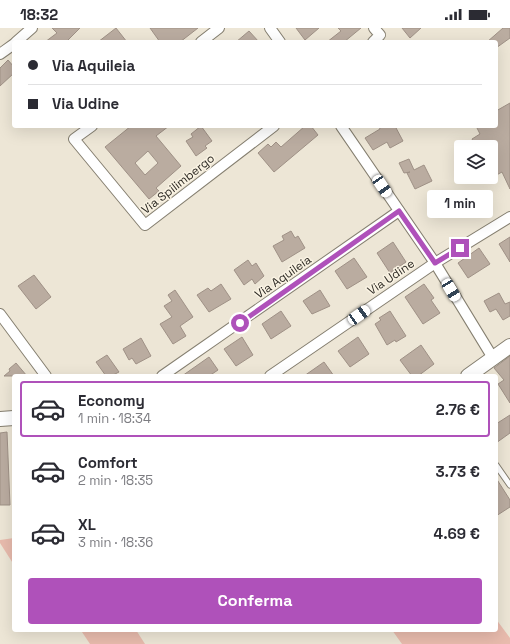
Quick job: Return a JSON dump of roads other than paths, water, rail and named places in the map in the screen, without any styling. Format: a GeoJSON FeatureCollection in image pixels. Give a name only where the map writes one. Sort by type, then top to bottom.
{"type":"FeatureCollection","features":[{"type":"Feature","properties":{"kind":"street"},"geometry":{"type":"LineString","coordinates":[[18,40],[32,28]]}},
{"type":"Feature","properties":{"kind":"street"},"geometry":{"type":"LineString","coordinates":[[204,40],[219,28]]}},
{"type":"Feature","properties":{"kind":"street"},"geometry":{"type":"LineString","coordinates":[[270,28],[279,40]]}},
{"type":"Feature","properties":{"kind":"street"},"geometry":{"type":"LineString","coordinates":[[374,28],[380,35],[375,40]]}},
{"type":"Feature","properties":{"kind":"street"},"geometry":{"type":"LineString","coordinates":[[0,54],[12,45]]}},
{"type":"Feature","properties":{"kind":"street","name":"Via Spilimbergo"},"geometry":{"type":"LineString","coordinates":[[89,128],[74,139],[145,225],[271,128]]}},
{"type":"Feature","properties":{"kind":"street"},"geometry":{"type":"LineString","coordinates":[[342,128],[435,263],[493,358]]}},
{"type":"Feature","properties":{"kind":"street","name":"Via Aquileia"},"geometry":{"type":"LineString","coordinates":[[165,374],[399,211]]}},
{"type":"Feature","properties":{"kind":"street","name":"Via Udine"},"geometry":{"type":"LineString","coordinates":[[273,374],[435,263],[510,217]]}},
{"type":"Feature","properties":{"kind":"street"},"geometry":{"type":"LineString","coordinates":[[0,314],[45,374]]}},
{"type":"Feature","properties":{"kind":"street"},"geometry":{"type":"LineString","coordinates":[[471,374],[510,346]]}},
{"type":"Feature","properties":{"kind":"street"},"geometry":{"type":"LineString","coordinates":[[0,419],[12,418]]}},
{"type":"Feature","properties":{"kind":"lane"},"geometry":{"type":"LineString","coordinates":[[498,468],[510,485]]}}]}
